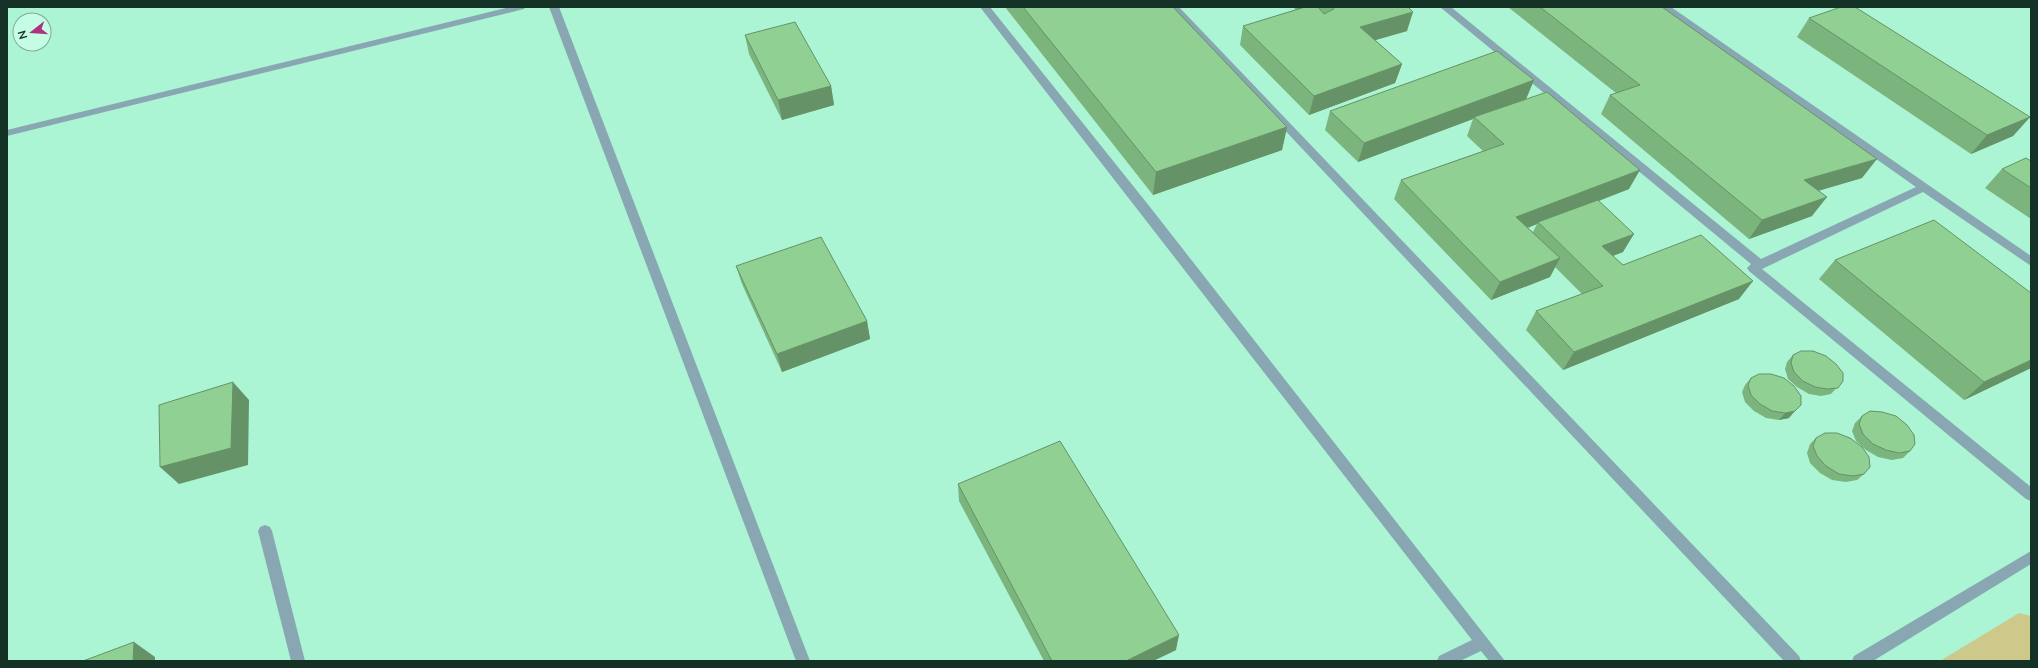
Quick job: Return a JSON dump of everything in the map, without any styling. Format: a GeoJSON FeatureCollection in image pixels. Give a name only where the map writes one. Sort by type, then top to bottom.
{"type":"FeatureCollection","features":[{"type":"Feature","properties":{"kind":"lane"},"geometry":{"type":"LineString","coordinates":[[7,133],[521,7]]}},
{"type":"Feature","properties":{"kind":"lane"},"geometry":{"type":"LineString","coordinates":[[554,7],[803,661]]}},
{"type":"Feature","properties":{"kind":"lane"},"geometry":{"type":"LineString","coordinates":[[985,7],[1498,661]]}},
{"type":"Feature","properties":{"kind":"lane"},"geometry":{"type":"LineString","coordinates":[[1174,7],[1794,661]]}},
{"type":"Feature","properties":{"kind":"lane"},"geometry":{"type":"LineString","coordinates":[[1445,7],[1759,264]]}},
{"type":"Feature","properties":{"kind":"lane"},"geometry":{"type":"LineString","coordinates":[[1665,7],[2031,262]]}},
{"type":"Feature","properties":{"kind":"lane"},"geometry":{"type":"LineString","coordinates":[[1923,188],[1753,268],[2031,495]]}},
{"type":"Feature","properties":{"kind":"lane"},"geometry":{"type":"LineString","coordinates":[[265,531],[298,661]]}},
{"type":"Feature","properties":{"kind":"lane"},"geometry":{"type":"LineString","coordinates":[[1859,661],[2031,557]]}},
{"type":"Feature","properties":{"kind":"lane"},"geometry":{"type":"LineString","coordinates":[[1444,661],[1483,642]]}},
{"type":"Feature","properties":{"kind":"shaded area"},"geometry":{"type":"Polygon","coordinates":[[[2019,613],[2031,616],[2031,661],[1940,661],[2019,613]]]}},
{"type":"Feature","properties":{"kind":"building"},"geometry":{"type":"Polygon","coordinates":[[[1023,7],[1173,7],[1287,127],[1156,172],[1023,7]]]}},
{"type":"Feature","properties":{"kind":"building"},"geometry":{"type":"Polygon","coordinates":[[[1305,7],[1318,7],[1324,14],[1334,9],[1332,7],[1408,7],[1413,12],[1360,27],[1402,64],[1314,96],[1243,26],[1305,7]]]}},
{"type":"Feature","properties":{"kind":"building"},"geometry":{"type":"Polygon","coordinates":[[[1540,7],[1662,7],[1877,159],[1804,180],[1827,197],[1762,220],[1610,95],[1640,85],[1540,7]]]}},
{"type":"Feature","properties":{"kind":"building"},"geometry":{"type":"Polygon","coordinates":[[[1841,7],[1855,7],[2030,117],[1987,135],[1809,18],[1841,7]]]}},
{"type":"Feature","properties":{"kind":"building"},"geometry":{"type":"Polygon","coordinates":[[[795,22],[831,86],[778,100],[745,35],[795,22]]]}},
{"type":"Feature","properties":{"kind":"building"},"geometry":{"type":"Polygon","coordinates":[[[1497,51],[1534,80],[1364,143],[1330,111],[1497,51]]]}},
{"type":"Feature","properties":{"kind":"building"},"geometry":{"type":"Polygon","coordinates":[[[1547,92],[1640,170],[1516,217],[1560,258],[1500,282],[1401,180],[1504,144],[1474,117],[1547,92]]]}},
{"type":"Feature","properties":{"kind":"building"},"geometry":{"type":"Polygon","coordinates":[[[2026,158],[2031,161],[2031,188],[2002,169],[2026,158]]]}},
{"type":"Feature","properties":{"kind":"building"},"geometry":{"type":"Polygon","coordinates":[[[1598,200],[1634,234],[1602,246],[1623,265],[1701,235],[1753,281],[1574,352],[1536,311],[1603,286],[1538,222],[1598,200]]]}},
{"type":"Feature","properties":{"kind":"building"},"geometry":{"type":"Polygon","coordinates":[[[1934,220],[2031,293],[2031,360],[1984,382],[1835,260],[1934,220]]]}},
{"type":"Feature","properties":{"kind":"building"},"geometry":{"type":"Polygon","coordinates":[[[821,237],[867,321],[777,354],[736,266],[821,237]]]}},
{"type":"Feature","properties":{"kind":"building"},"geometry":{"type":"Polygon","coordinates":[[[1801,351],[1813,351],[1826,356],[1836,364],[1843,373],[1843,381],[1838,388],[1827,389],[1815,387],[1803,381],[1794,372],[1791,363],[1793,355],[1801,351]]]}},
{"type":"Feature","properties":{"kind":"building"},"geometry":{"type":"Polygon","coordinates":[[[1759,374],[1771,374],[1784,378],[1794,386],[1801,396],[1801,405],[1795,411],[1785,413],[1772,411],[1760,404],[1751,395],[1748,385],[1751,378],[1759,374]]]}},
{"type":"Feature","properties":{"kind":"building"},"geometry":{"type":"Polygon","coordinates":[[[233,382],[231,448],[160,467],[159,405],[233,382]]]}},
{"type":"Feature","properties":{"kind":"building"},"geometry":{"type":"Polygon","coordinates":[[[1870,411],[1882,412],[1896,416],[1907,425],[1914,435],[1915,444],[1910,451],[1899,453],[1886,450],[1873,444],[1863,434],[1859,424],[1862,416],[1870,411]]]}},
{"type":"Feature","properties":{"kind":"building"},"geometry":{"type":"Polygon","coordinates":[[[1825,433],[1837,433],[1850,438],[1862,447],[1869,457],[1870,467],[1864,474],[1853,476],[1839,474],[1826,466],[1817,456],[1813,446],[1816,438],[1825,433]]]}},
{"type":"Feature","properties":{"kind":"building"},"geometry":{"type":"Polygon","coordinates":[[[1060,441],[1179,635],[1126,661],[1052,661],[958,484],[1060,441]]]}},
{"type":"Feature","properties":{"kind":"building"},"geometry":{"type":"Polygon","coordinates":[[[134,642],[133,661],[83,661],[134,642]]]}}]}
